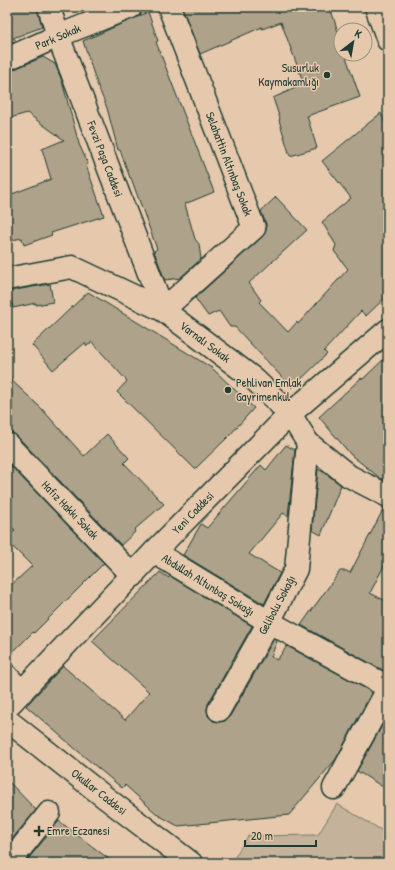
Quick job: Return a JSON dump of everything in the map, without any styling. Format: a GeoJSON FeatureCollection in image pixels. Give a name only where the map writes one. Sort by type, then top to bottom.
{"type":"FeatureCollection","features":[{"type":"Feature","properties":{"kind":"street","name":"Fevzi Paşa Caddesi"},"geometry":{"type":"LineString","coordinates":[[49,7],[58,36],[163,310]]}},
{"type":"Feature","properties":{"kind":"street","name":"Park Sokak"},"geometry":{"type":"LineString","coordinates":[[7,59],[58,36],[131,7]]}},
{"type":"Feature","properties":{"kind":"street","name":"Selahattin Altınbaş Sokak"},"geometry":{"type":"LineString","coordinates":[[163,310],[254,228],[169,7]]}},
{"type":"Feature","properties":{"kind":"street"},"geometry":{"type":"LineString","coordinates":[[376,7],[388,40]]}},
{"type":"Feature","properties":{"kind":"street","name":"Varnalı Sokak"},"geometry":{"type":"LineString","coordinates":[[7,279],[72,268],[163,310],[254,379],[290,414],[308,443],[349,476],[388,496]]}},
{"type":"Feature","properties":{"kind":"street","name":"Yeni Caddesi"},"geometry":{"type":"LineString","coordinates":[[15,700],[154,552],[290,414],[388,330]]}},
{"type":"Feature","properties":{"kind":"street","name":"Gelibolu Sokağı"},"geometry":{"type":"LineString","coordinates":[[219,710],[269,622],[296,569],[308,443]]}},
{"type":"Feature","properties":{"kind":"street","name":"Hafız Hakkı Sokak"},"geometry":{"type":"LineString","coordinates":[[7,444],[133,576]]}},
{"type":"Feature","properties":{"kind":"street","name":"Abdullah Altunbaş Sokağı"},"geometry":{"type":"LineString","coordinates":[[154,552],[269,622],[388,688]]}},
{"type":"Feature","properties":{"kind":"street"},"geometry":{"type":"LineString","coordinates":[[7,676],[15,700]]}},
{"type":"Feature","properties":{"kind":"street"},"geometry":{"type":"LineString","coordinates":[[334,788],[388,688]]}},
{"type":"Feature","properties":{"kind":"street","name":"Okullar Caddesi"},"geometry":{"type":"LineString","coordinates":[[7,720],[191,863]]}},
{"type":"Feature","properties":{"kind":"street"},"geometry":{"type":"LineString","coordinates":[[10,863],[50,813]]}},
{"type":"Feature","properties":{"kind":"shaded area"},"geometry":{"type":"Polygon","coordinates":[[[337,804],[388,834],[388,863],[231,863],[248,836],[318,835],[337,804]]]}},
{"type":"Feature","properties":{"kind":"building"},"geometry":{"type":"Polygon","coordinates":[[[7,7],[37,7],[42,27],[13,38],[17,41],[7,45],[7,7]]]}},
{"type":"Feature","properties":{"kind":"building"},"geometry":{"type":"Polygon","coordinates":[[[182,7],[330,7],[335,22],[333,22],[333,62],[348,62],[360,97],[307,116],[317,148],[290,156],[273,98],[304,84],[281,22],[262,29],[262,27],[200,54],[182,7]]]}},
{"type":"Feature","properties":{"kind":"building"},"geometry":{"type":"Polygon","coordinates":[[[148,12],[158,41],[156,42],[214,192],[185,204],[195,239],[199,244],[201,259],[180,278],[165,280],[154,251],[157,249],[120,150],[118,150],[107,108],[97,84],[83,41],[148,12]]]}},
{"type":"Feature","properties":{"kind":"building"},"geometry":{"type":"Polygon","coordinates":[[[43,57],[55,64],[62,81],[79,144],[88,164],[86,165],[104,216],[51,233],[52,235],[24,245],[22,238],[7,241],[7,196],[51,179],[42,149],[64,140],[27,113],[7,119],[7,71],[43,57]]]}},
{"type":"Feature","properties":{"kind":"building"},"geometry":{"type":"Polygon","coordinates":[[[381,113],[388,131],[388,295],[366,316],[361,311],[324,351],[327,354],[292,388],[235,327],[230,327],[219,311],[208,316],[195,298],[262,237],[266,230],[266,224],[261,211],[276,197],[307,230],[249,283],[261,300],[259,302],[288,332],[297,322],[298,324],[348,269],[334,251],[336,245],[322,222],[351,198],[322,161],[381,113]]]}},
{"type":"Feature","properties":{"kind":"building"},"geometry":{"type":"Polygon","coordinates":[[[50,284],[53,302],[36,305],[36,303],[13,308],[9,291],[50,284]]]}},
{"type":"Feature","properties":{"kind":"building"},"geometry":{"type":"Polygon","coordinates":[[[88,292],[212,368],[254,408],[229,436],[195,469],[117,392],[127,381],[92,342],[87,346],[85,343],[53,370],[32,345],[88,292]]]}},
{"type":"Feature","properties":{"kind":"building"},"geometry":{"type":"Polygon","coordinates":[[[388,355],[388,482],[380,478],[351,455],[319,417],[388,355]]]}},
{"type":"Feature","properties":{"kind":"building"},"geometry":{"type":"Polygon","coordinates":[[[7,376],[41,408],[84,456],[107,434],[129,458],[124,463],[164,504],[134,530],[135,532],[121,545],[16,435],[11,432],[7,432],[7,376]]]}},
{"type":"Feature","properties":{"kind":"building"},"geometry":{"type":"Polygon","coordinates":[[[286,445],[295,450],[288,516],[283,513],[249,554],[280,573],[264,604],[183,555],[201,524],[207,528],[261,465],[266,470],[286,445]]]}},
{"type":"Feature","properties":{"kind":"building"},"geometry":{"type":"Polygon","coordinates":[[[7,462],[104,563],[7,658],[7,589],[32,566],[7,541],[7,538],[15,530],[7,522],[7,462]]]}},
{"type":"Feature","properties":{"kind":"building"},"geometry":{"type":"Polygon","coordinates":[[[318,469],[341,485],[321,535],[312,530],[318,469]]]}},
{"type":"Feature","properties":{"kind":"building"},"geometry":{"type":"Polygon","coordinates":[[[384,508],[388,508],[388,558],[370,593],[388,602],[388,673],[301,625],[340,571],[347,571],[350,573],[384,508]]]}},
{"type":"Feature","properties":{"kind":"building"},"geometry":{"type":"Polygon","coordinates":[[[160,572],[169,578],[170,576],[252,626],[208,704],[208,716],[213,721],[225,721],[230,716],[274,639],[277,641],[271,657],[277,660],[287,646],[372,692],[336,759],[289,815],[178,826],[158,815],[125,785],[122,788],[26,706],[63,666],[125,720],[149,692],[92,641],[160,572]]]}},
{"type":"Feature","properties":{"kind":"building"},"geometry":{"type":"Polygon","coordinates":[[[388,715],[388,790],[357,771],[388,715]]]}},
{"type":"Feature","properties":{"kind":"building"},"geometry":{"type":"Polygon","coordinates":[[[7,780],[36,810],[7,845],[7,780]]]}},
{"type":"Feature","properties":{"kind":"building"},"geometry":{"type":"Polygon","coordinates":[[[59,821],[114,863],[25,863],[59,821]]]}},
{"type":"Feature","properties":{"kind":"place","name":"Susurluk Kaymakamlığı"},"geometry":{"type":"Point","coordinates":[327,75]}},
{"type":"Feature","properties":{"kind":"place","name":"Pehlivan Emlak Gayrimenkul"},"geometry":{"type":"Point","coordinates":[228,390]}},
{"type":"Feature","properties":{"kind":"place","name":"Emre Eczanesi"},"geometry":{"type":"Point","coordinates":[39,831]}}]}
